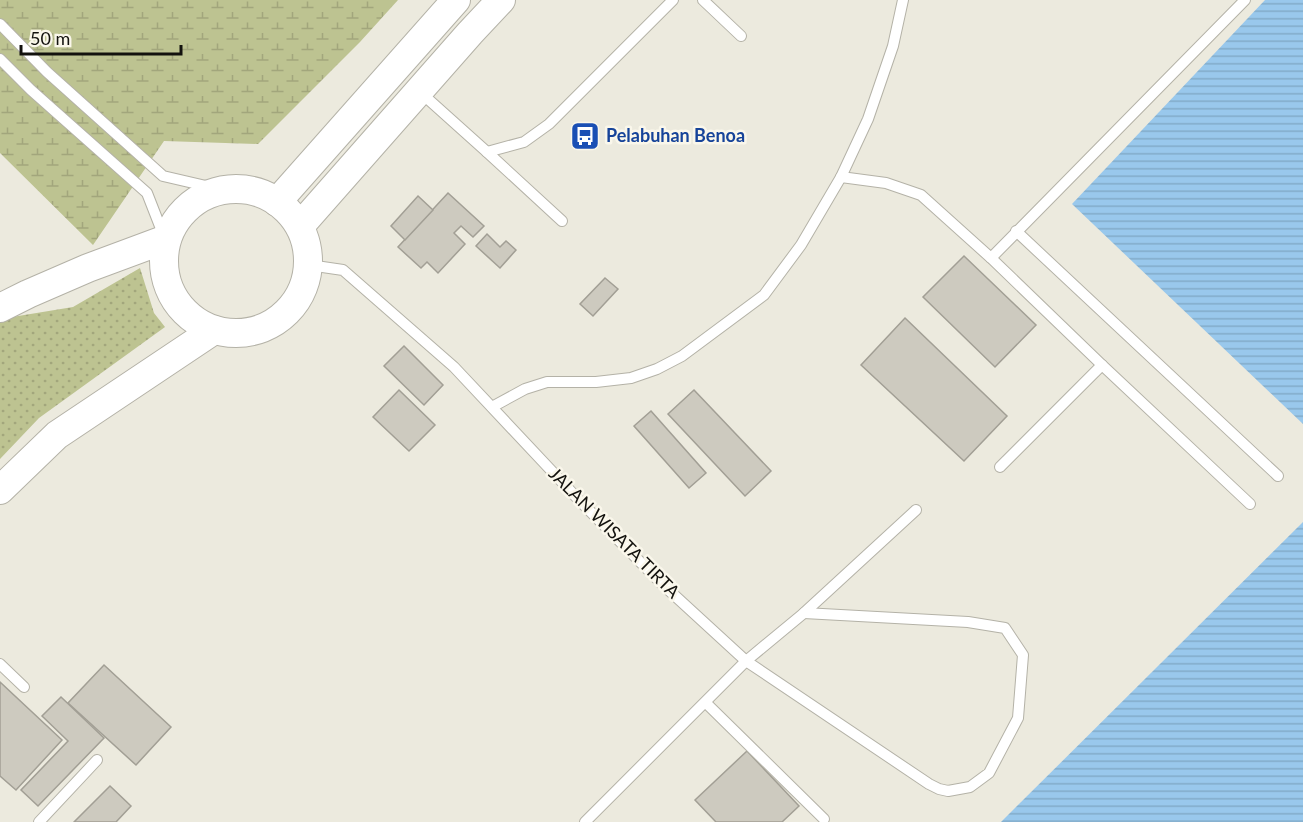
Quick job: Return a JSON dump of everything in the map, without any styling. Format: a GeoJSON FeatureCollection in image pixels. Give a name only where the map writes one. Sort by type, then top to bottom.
{"type":"FeatureCollection","features":[{"type":"Feature","properties":{"kind":"street"},"geometry":{"type":"LineString","coordinates":[[277,202],[456,0]]}},
{"type":"Feature","properties":{"kind":"street"},"geometry":{"type":"LineString","coordinates":[[300,226],[501,0]]}},
{"type":"Feature","properties":{"kind":"street"},"geometry":{"type":"LineString","coordinates":[[247,188],[277,202],[300,226],[307,245],[309,265],[300,296],[278,321],[247,333],[214,330],[182,310],[164,277],[166,239],[186,207],[219,189],[247,188]]}},
{"type":"Feature","properties":{"kind":"street"},"geometry":{"type":"LineString","coordinates":[[2,303],[166,239]]}},
{"type":"Feature","properties":{"kind":"street"},"geometry":{"type":"LineString","coordinates":[[0,490],[57,435],[214,330]]}},
{"type":"Feature","properties":{"kind":"lane"},"geometry":{"type":"LineString","coordinates":[[487,152],[524,141],[549,124],[673,0]]}},
{"type":"Feature","properties":{"kind":"lane"},"geometry":{"type":"LineString","coordinates":[[703,0],[741,36]]}},
{"type":"Feature","properties":{"kind":"lane"},"geometry":{"type":"LineString","coordinates":[[492,406],[525,389],[547,382],[596,382],[631,378],[657,369],[682,356],[764,295],[801,245],[841,177],[868,119],[893,46],[903,0]]}},
{"type":"Feature","properties":{"kind":"lane"},"geometry":{"type":"LineString","coordinates":[[991,258],[1245,0]]}},
{"type":"Feature","properties":{"kind":"lane"},"geometry":{"type":"LineString","coordinates":[[2,26],[47,72],[163,176],[219,189]]}},
{"type":"Feature","properties":{"kind":"lane"},"geometry":{"type":"LineString","coordinates":[[0,59],[31,90],[147,193],[166,239]]}},
{"type":"Feature","properties":{"kind":"lane"},"geometry":{"type":"LineString","coordinates":[[419,91],[562,221]]}},
{"type":"Feature","properties":{"kind":"lane"},"geometry":{"type":"LineString","coordinates":[[841,177],[886,183],[921,195],[991,258],[1250,504]]}},
{"type":"Feature","properties":{"kind":"lane"},"geometry":{"type":"LineString","coordinates":[[1016,231],[1278,476]]}},
{"type":"Feature","properties":{"kind":"lane","name":"JALAN WISATA TIRTA"},"geometry":{"type":"LineString","coordinates":[[309,265],[343,270],[454,367],[611,533],[746,661],[939,789],[948,791],[970,787],[989,773],[1018,718],[1023,655],[1005,628],[968,622],[804,613]]}},
{"type":"Feature","properties":{"kind":"lane"},"geometry":{"type":"LineString","coordinates":[[1000,467],[1102,365]]}},
{"type":"Feature","properties":{"kind":"lane"},"geometry":{"type":"LineString","coordinates":[[585,822],[746,661],[804,613],[916,510]]}},
{"type":"Feature","properties":{"kind":"lane"},"geometry":{"type":"LineString","coordinates":[[0,664],[24,687]]}},
{"type":"Feature","properties":{"kind":"lane"},"geometry":{"type":"LineString","coordinates":[[706,703],[824,819]]}},
{"type":"Feature","properties":{"kind":"lane"},"geometry":{"type":"LineString","coordinates":[[39,822],[97,760]]}},
{"type":"Feature","properties":{"kind":"lane"},"geometry":{"type":"LineString","coordinates":[[594,814],[602,822]]}},
{"type":"Feature","properties":{"kind":"green space"},"geometry":{"type":"Polygon","coordinates":[[[0,0],[398,0],[360,42],[258,144],[164,141],[93,245],[0,153],[0,0]]]}},
{"type":"Feature","properties":{"kind":"green space"},"geometry":{"type":"Polygon","coordinates":[[[140,268],[154,313],[165,327],[39,418],[0,459],[0,319],[73,307],[140,268]]]}},
{"type":"Feature","properties":{"kind":"water"},"geometry":{"type":"Polygon","coordinates":[[[1265,0],[1303,0],[1303,424],[1072,204],[1265,0]]]}},
{"type":"Feature","properties":{"kind":"water"},"geometry":{"type":"Polygon","coordinates":[[[1303,522],[1303,822],[1001,822],[1303,522]]]}},
{"type":"Feature","properties":{"kind":"building"},"geometry":{"type":"Polygon","coordinates":[[[448,193],[484,226],[473,237],[461,226],[454,233],[465,244],[438,273],[427,262],[421,268],[398,247],[448,193]]]}},
{"type":"Feature","properties":{"kind":"building"},"geometry":{"type":"Polygon","coordinates":[[[418,196],[433,210],[405,240],[391,226],[418,196]]]}},
{"type":"Feature","properties":{"kind":"building"},"geometry":{"type":"Polygon","coordinates":[[[487,234],[500,247],[506,241],[516,250],[500,268],[476,246],[487,234]]]}},
{"type":"Feature","properties":{"kind":"building"},"geometry":{"type":"Polygon","coordinates":[[[964,256],[1036,325],[995,367],[923,297],[964,256]]]}},
{"type":"Feature","properties":{"kind":"building"},"geometry":{"type":"Polygon","coordinates":[[[605,278],[618,289],[593,316],[580,304],[605,278]]]}},
{"type":"Feature","properties":{"kind":"building"},"geometry":{"type":"Polygon","coordinates":[[[905,318],[1007,416],[964,461],[861,365],[905,318]]]}},
{"type":"Feature","properties":{"kind":"building"},"geometry":{"type":"Polygon","coordinates":[[[404,346],[443,385],[424,405],[384,366],[404,346]]]}},
{"type":"Feature","properties":{"kind":"building"},"geometry":{"type":"Polygon","coordinates":[[[399,390],[435,425],[409,451],[373,417],[399,390]]]}},
{"type":"Feature","properties":{"kind":"building"},"geometry":{"type":"Polygon","coordinates":[[[694,390],[771,471],[745,496],[668,414],[694,390]]]}},
{"type":"Feature","properties":{"kind":"building"},"geometry":{"type":"Polygon","coordinates":[[[651,411],[706,473],[689,488],[634,426],[651,411]]]}},
{"type":"Feature","properties":{"kind":"building"},"geometry":{"type":"Polygon","coordinates":[[[104,665],[171,727],[136,765],[68,703],[104,665]]]}},
{"type":"Feature","properties":{"kind":"building"},"geometry":{"type":"Polygon","coordinates":[[[0,682],[62,740],[16,790],[0,776],[0,682]]]}},
{"type":"Feature","properties":{"kind":"building"},"geometry":{"type":"Polygon","coordinates":[[[61,697],[104,738],[38,806],[21,790],[68,741],[42,716],[61,697]]]}},
{"type":"Feature","properties":{"kind":"building"},"geometry":{"type":"Polygon","coordinates":[[[747,751],[799,806],[782,822],[716,822],[695,800],[747,751]]]}},
{"type":"Feature","properties":{"kind":"building"},"geometry":{"type":"Polygon","coordinates":[[[110,786],[131,806],[116,822],[74,822],[110,786]]]}},
{"type":"Feature","properties":{"kind":"place","name":"Pelabuhan Benoa"},"geometry":{"type":"Point","coordinates":[585,136]}}]}
